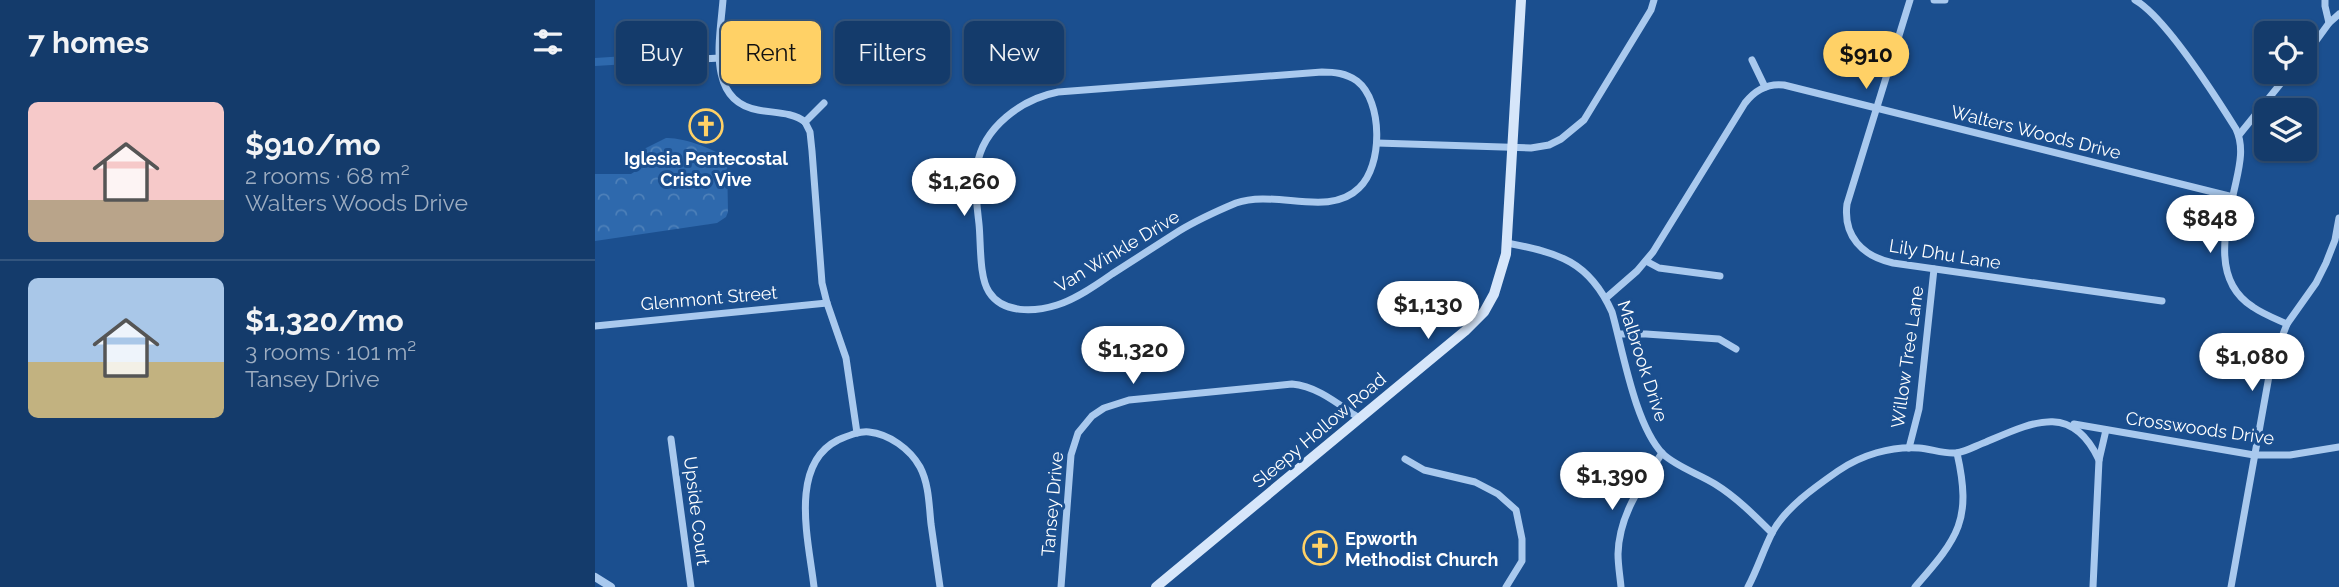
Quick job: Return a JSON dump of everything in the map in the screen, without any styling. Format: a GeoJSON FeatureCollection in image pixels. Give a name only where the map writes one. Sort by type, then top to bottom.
{"type":"FeatureCollection","features":[{"type":"Feature","properties":{"kind":"main road","name":"Sleepy Hollow Road"},"geometry":{"type":"LineString","coordinates":[[1156,587],[1465,331],[1484,312],[1499,284],[1507,243],[1521,0]]}},
{"type":"Feature","properties":{"kind":"street"},"geometry":{"type":"LineString","coordinates":[[723,0],[720,58],[723,85],[733,100],[748,108],[796,117],[805,122],[810,132],[820,267],[827,303],[846,358],[857,433]]}},
{"type":"Feature","properties":{"kind":"street"},"geometry":{"type":"LineString","coordinates":[[1377,143],[1512,148],[1549,145],[1576,128],[1590,111],[1651,10],[1654,0]]}},
{"type":"Feature","properties":{"kind":"street","name":"Lily Dhu Lane"},"geometry":{"type":"LineString","coordinates":[[1910,0],[1847,204],[1847,222],[1857,244],[1875,258],[1893,263],[2162,301]]}},
{"type":"Feature","properties":{"kind":"street"},"geometry":{"type":"LineString","coordinates":[[1934,0],[1945,0]]}},
{"type":"Feature","properties":{"kind":"street"},"geometry":{"type":"LineString","coordinates":[[2325,0],[2329,23]]}},
{"type":"Feature","properties":{"kind":"street"},"geometry":{"type":"LineString","coordinates":[[2141,1],[2188,60],[2226,112],[2239,135],[2241,157],[2224,253],[2228,278],[2246,303],[2287,324]]}},
{"type":"Feature","properties":{"kind":"street"},"geometry":{"type":"LineString","coordinates":[[2317,40],[2339,15]]}},
{"type":"Feature","properties":{"kind":"street"},"geometry":{"type":"LineString","coordinates":[[707,59],[720,58]]}},
{"type":"Feature","properties":{"kind":"street"},"geometry":{"type":"LineString","coordinates":[[1606,298],[1646,261],[1745,103],[1753,93],[1765,87],[1752,60]]}},
{"type":"Feature","properties":{"kind":"street","name":"Van Winkle Drive"},"geometry":{"type":"LineString","coordinates":[[1321,72],[1341,73],[1356,80],[1367,93],[1377,143],[1372,167],[1364,182],[1345,198],[1324,202],[1266,198],[1239,202],[1182,229],[1099,283],[1058,305],[1030,310],[1008,307],[995,299],[985,286],[976,176],[980,154],[998,125],[1037,98],[1058,92],[1321,72]]}},
{"type":"Feature","properties":{"kind":"street"},"geometry":{"type":"LineString","coordinates":[[2239,135],[2280,84]]}},
{"type":"Feature","properties":{"kind":"street","name":"Walters Woods Drive"},"geometry":{"type":"LineString","coordinates":[[1765,87],[1784,85],[2233,197]]}},
{"type":"Feature","properties":{"kind":"street"},"geometry":{"type":"LineString","coordinates":[[805,122],[824,103]]}},
{"type":"Feature","properties":{"kind":"street"},"geometry":{"type":"LineString","coordinates":[[2231,587],[2271,365],[2287,324],[2316,283],[2326,263],[2335,240],[2339,218]]}},
{"type":"Feature","properties":{"kind":"street","name":"Malbrook Drive"},"geometry":{"type":"LineString","coordinates":[[1507,243],[1546,250],[1565,258],[1590,277],[1606,298],[1619,334],[1639,410],[1662,453],[1727,491],[1772,533]]}},
{"type":"Feature","properties":{"kind":"street"},"geometry":{"type":"LineString","coordinates":[[1646,261],[1666,270],[1720,276]]}},
{"type":"Feature","properties":{"kind":"street","name":"Willow Tree Lane"},"geometry":{"type":"LineString","coordinates":[[1909,448],[1919,409],[1934,270]]}},
{"type":"Feature","properties":{"kind":"street","name":"Glenmont Street"},"geometry":{"type":"LineString","coordinates":[[595,326],[827,303]]}},
{"type":"Feature","properties":{"kind":"street"},"geometry":{"type":"LineString","coordinates":[[1619,334],[1719,339],[1737,349]]}},
{"type":"Feature","properties":{"kind":"street","name":"Tansey Drive"},"geometry":{"type":"LineString","coordinates":[[1061,587],[1071,454],[1077,433],[1097,412],[1129,400],[1292,384],[1310,387],[1359,418]]}},
{"type":"Feature","properties":{"kind":"street"},"geometry":{"type":"LineString","coordinates":[[1748,587],[1772,533],[1783,518],[1839,470],[1882,451],[1909,448],[1957,453],[2031,426],[2049,423],[2067,423],[2106,430]]}},
{"type":"Feature","properties":{"kind":"street"},"geometry":{"type":"LineString","coordinates":[[2067,423],[2086,436],[2099,460]]}},
{"type":"Feature","properties":{"kind":"street","name":"Crosswoods Drive"},"geometry":{"type":"LineString","coordinates":[[2093,587],[2099,460],[2106,430],[2254,455],[2290,455],[2339,447]]}},
{"type":"Feature","properties":{"kind":"street"},"geometry":{"type":"LineString","coordinates":[[814,587],[806,509],[810,472],[825,449],[857,433],[871,432],[893,440],[910,453],[921,469],[928,493],[940,587]]}},
{"type":"Feature","properties":{"kind":"street","name":"Upside Court"},"geometry":{"type":"LineString","coordinates":[[671,439],[691,587]]}},
{"type":"Feature","properties":{"kind":"street"},"geometry":{"type":"LineString","coordinates":[[1621,587],[1618,554],[1623,521],[1637,492],[1662,453]]}},
{"type":"Feature","properties":{"kind":"street"},"geometry":{"type":"LineString","coordinates":[[1915,587],[1948,545],[1963,513],[1963,484],[1957,453]]}},
{"type":"Feature","properties":{"kind":"street"},"geometry":{"type":"LineString","coordinates":[[1405,459],[1424,470],[1475,482],[1498,494],[1516,510],[1522,539],[1522,561],[1506,587]]}},
{"type":"Feature","properties":{"kind":"street"},"geometry":{"type":"LineString","coordinates":[[595,578],[607,586]]}},
{"type":"Feature","properties":{"kind":"street"},"geometry":{"type":"LineString","coordinates":[[1923,578],[1927,587]]}},
{"type":"Feature","properties":{"kind":"green space"},"geometry":{"type":"Polygon","coordinates":[[[616,57],[616,65],[595,66],[595,58],[616,57]]]}},
{"type":"Feature","properties":{"kind":"green space"},"geometry":{"type":"Polygon","coordinates":[[[666,138],[681,139],[699,145],[716,152],[727,161],[726,217],[717,223],[595,241],[595,174],[631,174],[639,169],[632,155],[666,138]]]}},
{"type":"Feature","properties":{"kind":"place","name":"Iglesia Pentecostal Cristo Vive"},"geometry":{"type":"Point","coordinates":[706,126]}},
{"type":"Feature","properties":{"kind":"place","name":"Epworth Methodist Church"},"geometry":{"type":"Point","coordinates":[1320,548]}}]}
